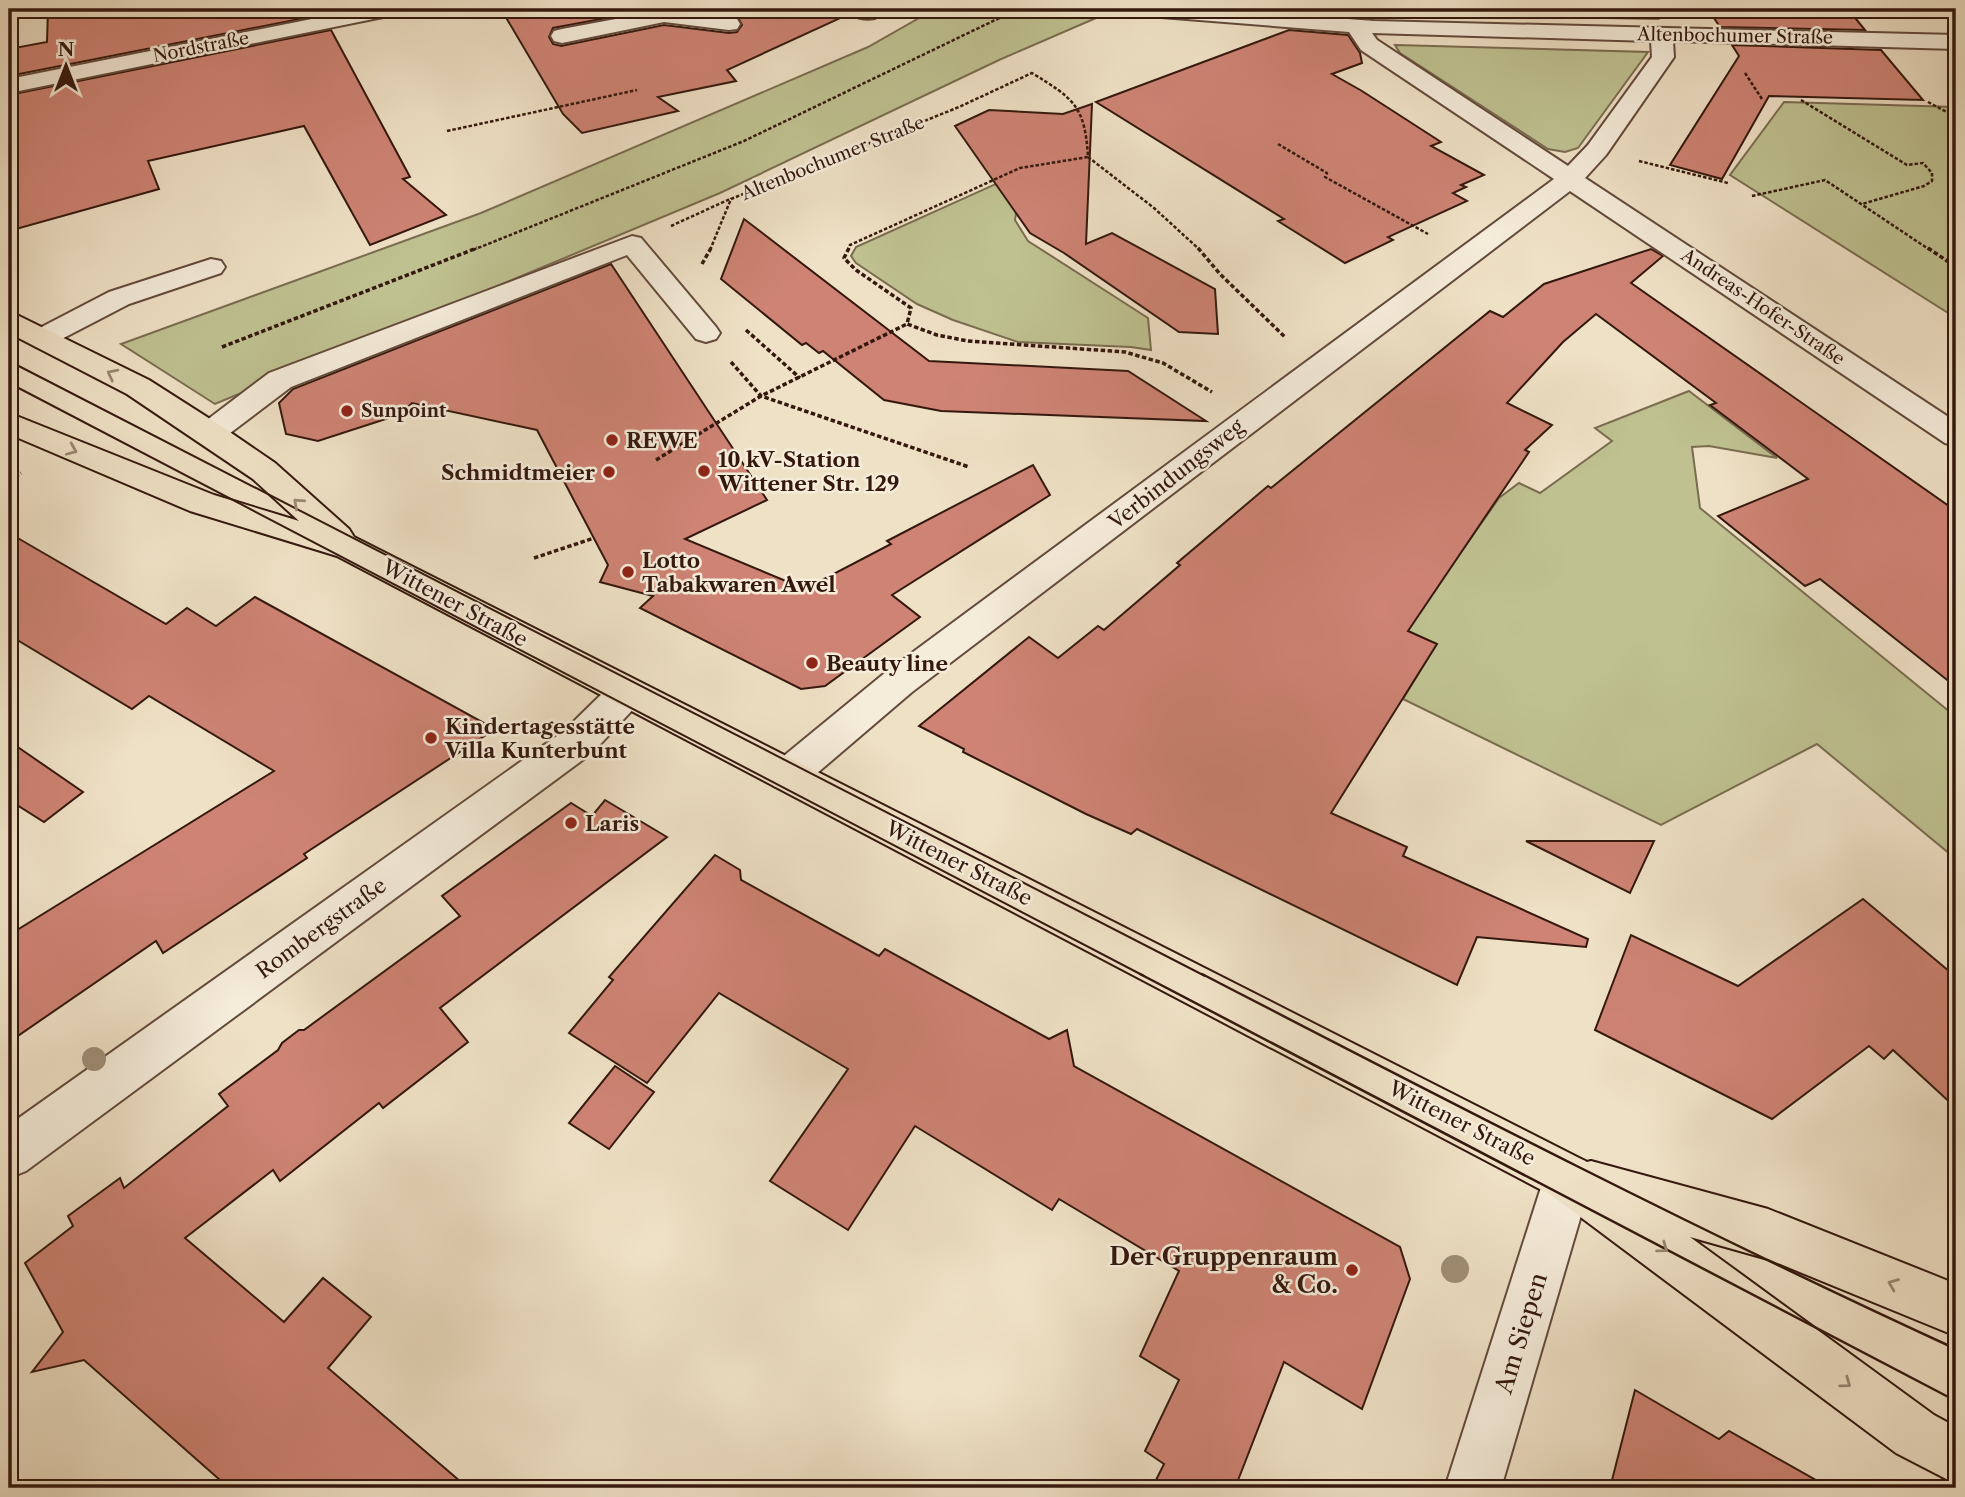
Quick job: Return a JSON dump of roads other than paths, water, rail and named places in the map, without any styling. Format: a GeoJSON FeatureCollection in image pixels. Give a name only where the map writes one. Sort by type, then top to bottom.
{"type":"FeatureCollection","features":[{"type":"Feature","properties":{"kind":"main road","name":"Wittener Straße"},"geometry":{"type":"LineString","coordinates":[[9,322],[138,387],[210,433],[264,471],[349,548]]}},
{"type":"Feature","properties":{"kind":"main road","name":"Wittener Straße"},"geometry":{"type":"LineString","coordinates":[[9,423],[202,503],[349,548],[1568,1178],[1915,1434],[1956,1457]]}},
{"type":"Feature","properties":{"kind":"main road","name":"Wittener Straße"},"geometry":{"type":"LineString","coordinates":[[1568,1178],[1768,1234],[1956,1310]]}},
{"type":"Feature","properties":{"kind":"street","name":"Nordstraße"},"geometry":{"type":"LineString","coordinates":[[9,86],[393,9]]}},
{"type":"Feature","properties":{"kind":"street"},"geometry":{"type":"LineString","coordinates":[[591,9],[604,28]]}},
{"type":"Feature","properties":{"kind":"street","name":"Altenbochumer Straße"},"geometry":{"type":"LineString","coordinates":[[1136,9],[1356,26],[1956,42]]}},
{"type":"Feature","properties":{"kind":"street"},"geometry":{"type":"LineString","coordinates":[[562,36],[664,16],[729,24]]}},
{"type":"Feature","properties":{"kind":"street","name":"Andreas-Hofer-Straße"},"geometry":{"type":"LineString","coordinates":[[1356,26],[1369,45],[1956,436]]}},
{"type":"Feature","properties":{"kind":"street"},"geometry":{"type":"LineString","coordinates":[[1570,178],[1597,150],[1663,57],[1662,35]]}},
{"type":"Feature","properties":{"kind":"street","name":"Verbindungsweg"},"geometry":{"type":"LineString","coordinates":[[788,775],[899,682],[1118,519],[1324,360],[1570,178]]}},
{"type":"Feature","properties":{"kind":"street"},"geometry":{"type":"LineString","coordinates":[[210,433],[280,380],[632,244],[706,332]]}},
{"type":"Feature","properties":{"kind":"street"},"geometry":{"type":"LineString","coordinates":[[42,338],[119,298],[211,267]]}},
{"type":"Feature","properties":{"kind":"street","name":"Rombergstraße"},"geometry":{"type":"LineString","coordinates":[[9,1154],[578,742],[626,693]]}},
{"type":"Feature","properties":{"kind":"street","name":"Am Siepen"},"geometry":{"type":"LineString","coordinates":[[1473,1488],[1568,1178]]}},
{"type":"Feature","properties":{"kind":"tram line"},"geometry":{"type":"LineString","coordinates":[[9,361],[1205,976]]}},
{"type":"Feature","properties":{"kind":"tram line"},"geometry":{"type":"LineString","coordinates":[[9,383],[1144,976]]}},
{"type":"Feature","properties":{"kind":"tram line"},"geometry":{"type":"LineString","coordinates":[[1140,974],[1956,1401]]}},
{"type":"Feature","properties":{"kind":"tram line"},"geometry":{"type":"LineString","coordinates":[[1202,974],[1671,1213],[1956,1349]]}},
{"type":"Feature","properties":{"kind":"place","name":"Sunpoint"},"geometry":{"type":"Point","coordinates":[347,411]}},
{"type":"Feature","properties":{"kind":"place","name":"REWE"},"geometry":{"type":"Point","coordinates":[612,440]}},
{"type":"Feature","properties":{"kind":"place","name":"10 kV-Station Wittener Str. 129"},"geometry":{"type":"Point","coordinates":[704,471]}},
{"type":"Feature","properties":{"kind":"place","name":"Schmidtmeier"},"geometry":{"type":"Point","coordinates":[609,472]}},
{"type":"Feature","properties":{"kind":"place","name":"Lotto Tabakwaren Awel"},"geometry":{"type":"Point","coordinates":[628,572]}},
{"type":"Feature","properties":{"kind":"place","name":"Beauty line"},"geometry":{"type":"Point","coordinates":[812,663]}},
{"type":"Feature","properties":{"kind":"place","name":"Kindertagesstätte Villa Kunterbunt"},"geometry":{"type":"Point","coordinates":[431,738]}},
{"type":"Feature","properties":{"kind":"place","name":"Laris"},"geometry":{"type":"Point","coordinates":[571,823]}},
{"type":"Feature","properties":{"kind":"place","name":"Der Gruppenraum & Co."},"geometry":{"type":"Point","coordinates":[1352,1270]}}]}
